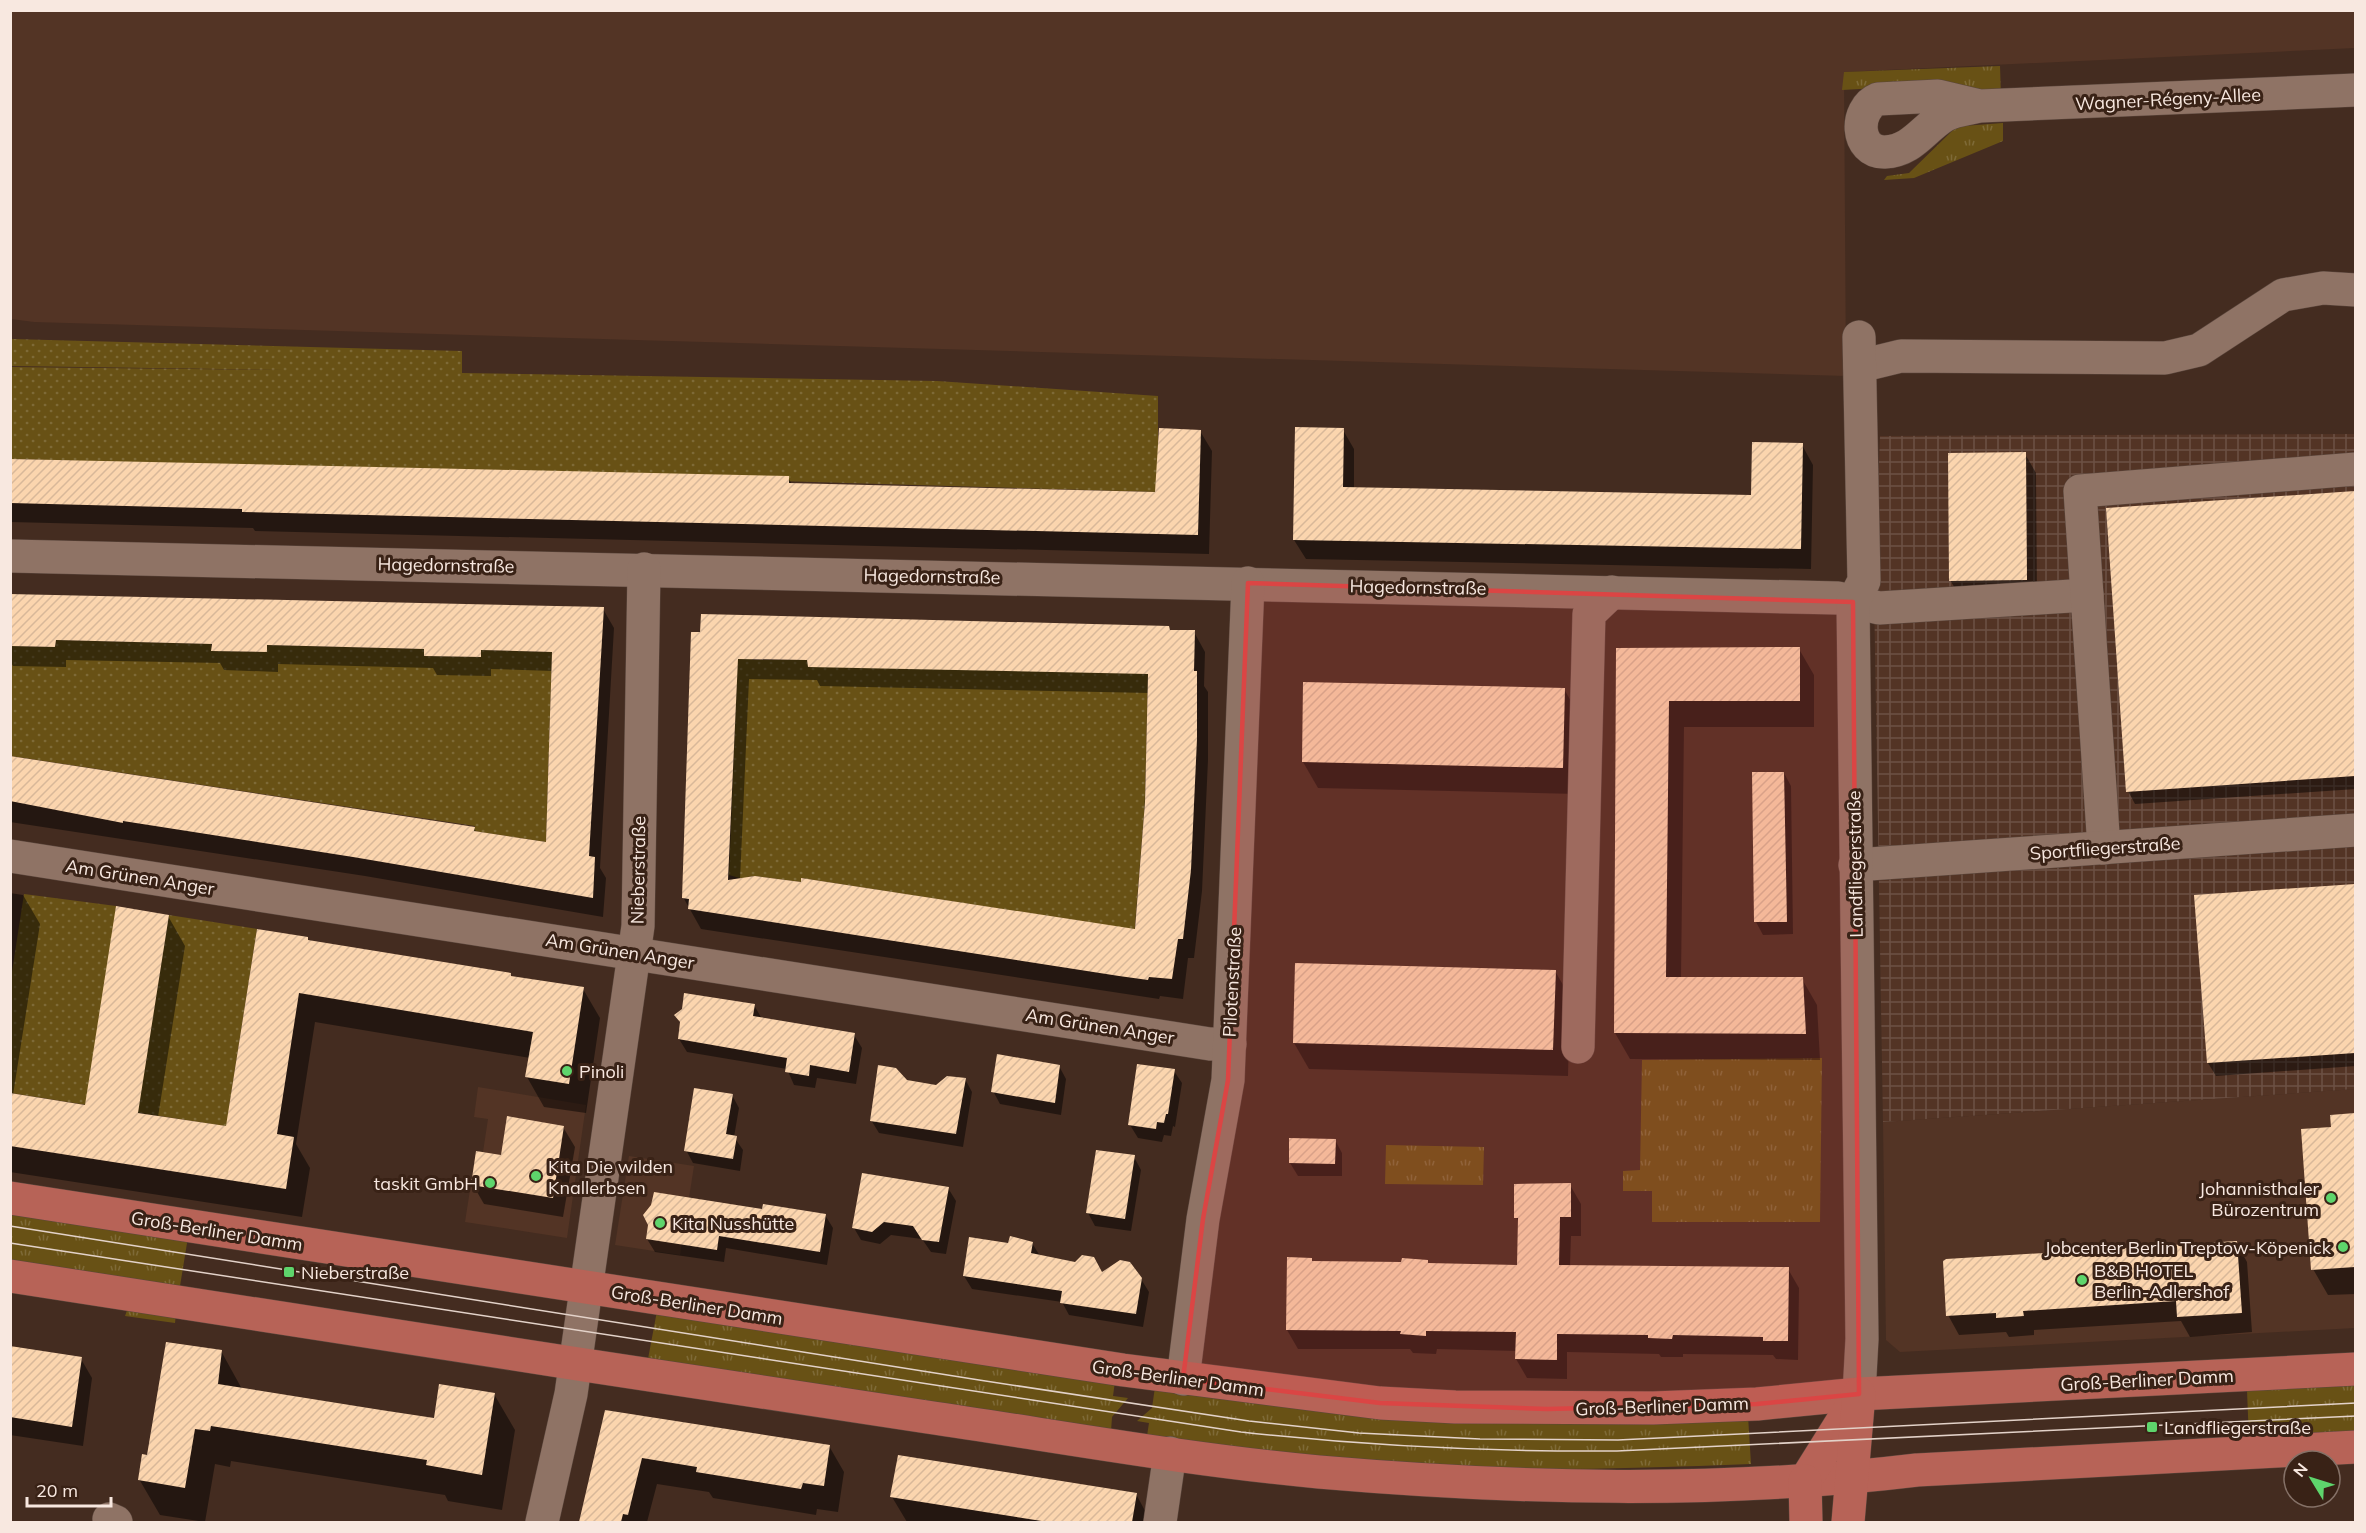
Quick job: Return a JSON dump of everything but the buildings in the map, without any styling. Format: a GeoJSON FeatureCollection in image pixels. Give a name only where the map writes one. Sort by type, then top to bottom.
{"type":"FeatureCollection","features":[{"type":"Feature","properties":{"kind":"main road","name":"Groß-Berliner Damm"},"geometry":{"type":"LineString","coordinates":[[10,1198],[1183,1378],[1380,1403],[1455,1407],[1653,1408],[1757,1404],[1859,1394],[2355,1369]]}},
{"type":"Feature","properties":{"kind":"main road"},"geometry":{"type":"LineString","coordinates":[[10,1276],[575,1365],[1170,1453],[1316,1471],[1587,1487],[1805,1481],[1917,1470],[2355,1447]]}},
{"type":"Feature","properties":{"kind":"main road"},"geometry":{"type":"LineString","coordinates":[[1848,1522],[1859,1394]]}},
{"type":"Feature","properties":{"kind":"main road"},"geometry":{"type":"LineString","coordinates":[[1806,1522],[1805,1481],[1859,1394]]}},
{"type":"Feature","properties":{"kind":"street","name":"Wagner-Régeny-Allee"},"geometry":{"type":"LineString","coordinates":[[1980,106],[2355,90]]}},
{"type":"Feature","properties":{"kind":"street","name":"Landfliegerstraße"},"geometry":{"type":"LineString","coordinates":[[1859,1394],[1862,1339],[1853,602],[1864,581],[1860,352],[1901,356],[2165,358],[2199,350],[2283,295],[2323,288],[2355,290]]}},
{"type":"Feature","properties":{"kind":"street"},"geometry":{"type":"LineString","coordinates":[[2104,848],[2080,491],[2355,469]]}},
{"type":"Feature","properties":{"kind":"street","name":"Hagedornstraße"},"geometry":{"type":"LineString","coordinates":[[10,556],[1838,598],[1879,608],[2087,595]]}},
{"type":"Feature","properties":{"kind":"street","name":"Nieberstraße"},"geometry":{"type":"LineString","coordinates":[[542,1522],[575,1365],[638,926],[645,569]]}},
{"type":"Feature","properties":{"kind":"street","name":"Pilotenstraße"},"geometry":{"type":"LineString","coordinates":[[1183,1378],[1203,1219],[1228,1080],[1248,583]]}},
{"type":"Feature","properties":{"kind":"street"},"geometry":{"type":"LineString","coordinates":[[1578,1047],[1589,614],[1612,592]]}},
{"type":"Feature","properties":{"kind":"street","name":"Sportfliegerstraße"},"geometry":{"type":"LineString","coordinates":[[1855,865],[2355,830]]}},
{"type":"Feature","properties":{"kind":"street","name":"Am Grünen Anger"},"geometry":{"type":"LineString","coordinates":[[10,856],[1198,1042],[1230,1044]]}},
{"type":"Feature","properties":{"kind":"street"},"geometry":{"type":"LineString","coordinates":[[1160,1522],[1170,1453]]}},
{"type":"Feature","properties":{"kind":"highlighted area"},"geometry":{"type":"Polygon","coordinates":[[[1248,583],[1853,602],[1859,1394],[1757,1404],[1547,1409],[1380,1403],[1183,1379],[1203,1219],[1228,1080],[1248,583]]]}},
{"type":"Feature","properties":{"kind":"shaded area"},"geometry":{"type":"Polygon","coordinates":[[[11,11],[2355,11],[2355,48],[1844,72],[1846,376],[34,322],[11,319],[11,11]]]}},
{"type":"Feature","properties":{"kind":"shaded area"},"geometry":{"type":"Polygon","coordinates":[[[2355,434],[2355,1089],[1883,1122],[1874,591],[1880,436],[2355,434]]]}},
{"type":"Feature","properties":{"kind":"shaded area"},"geometry":{"type":"Polygon","coordinates":[[[478,1087],[586,1105],[567,1238],[465,1222],[476,1151],[483,1152],[488,1119],[474,1117],[478,1087]]]}},
{"type":"Feature","properties":{"kind":"shaded area"},"geometry":{"type":"Polygon","coordinates":[[[2355,1089],[2355,1328],[1900,1352],[1886,1340],[1883,1122],[2355,1089]]]}},
{"type":"Feature","properties":{"kind":"shaded area"},"geometry":{"type":"Polygon","coordinates":[[[629,1156],[694,1166],[680,1255],[615,1245],[629,1156]]]}},
{"type":"Feature","properties":{"kind":"green space"},"geometry":{"type":"Polygon","coordinates":[[[2000,66],[2001,97],[1948,84],[1842,90],[1844,72],[2000,66]]]}},
{"type":"Feature","properties":{"kind":"green space"},"geometry":{"type":"Polygon","coordinates":[[[2003,123],[2003,141],[1914,178],[1884,180],[1887,176],[1909,173],[1953,130],[1963,126],[2003,123]]]}},
{"type":"Feature","properties":{"kind":"green space"},"geometry":{"type":"Polygon","coordinates":[[[11,339],[462,351],[462,373],[937,381],[1158,396],[1158,492],[11,459],[11,367],[288,370],[11,366],[11,339]]]}},
{"type":"Feature","properties":{"kind":"green space"},"geometry":{"type":"Polygon","coordinates":[[[56,640],[211,644],[212,651],[267,652],[267,645],[424,649],[425,656],[480,657],[481,650],[552,652],[546,842],[474,831],[475,826],[11,756],[10,646],[55,647],[56,640]]]}},
{"type":"Feature","properties":{"kind":"green space"},"geometry":{"type":"Polygon","coordinates":[[[738,652],[753,660],[807,660],[808,667],[1148,666],[1145,802],[1134,937],[1113,926],[801,878],[801,882],[755,876],[747,877],[747,880],[729,875],[738,652]]]}},
{"type":"Feature","properties":{"kind":"green space"},"geometry":{"type":"Polygon","coordinates":[[[24,894],[116,906],[100,1107],[11,1093],[11,978],[24,894]]]}},
{"type":"Feature","properties":{"kind":"green space"},"geometry":{"type":"Polygon","coordinates":[[[169,915],[257,929],[229,1107],[244,1129],[115,1109],[141,1091],[169,915]]]}},
{"type":"Feature","properties":{"kind":"green space"},"geometry":{"type":"Polygon","coordinates":[[[1822,1058],[1820,1222],[1652,1222],[1652,1191],[1623,1191],[1623,1171],[1640,1170],[1642,1060],[1822,1058]]]}},
{"type":"Feature","properties":{"kind":"green space"},"geometry":{"type":"Polygon","coordinates":[[[1386,1145],[1484,1147],[1483,1185],[1385,1184],[1386,1145]]]}},
{"type":"Feature","properties":{"kind":"green space"},"geometry":{"type":"Polygon","coordinates":[[[10,1213],[188,1237],[180,1286],[11,1261],[10,1213]]]}},
{"type":"Feature","properties":{"kind":"green space"},"geometry":{"type":"Polygon","coordinates":[[[129,1305],[176,1313],[175,1323],[125,1316],[129,1305]]]}},
{"type":"Feature","properties":{"kind":"green space"},"geometry":{"type":"Polygon","coordinates":[[[657,1311],[1115,1381],[1113,1396],[1128,1398],[1112,1417],[1111,1431],[648,1359],[657,1311]]]}},
{"type":"Feature","properties":{"kind":"green space"},"geometry":{"type":"Polygon","coordinates":[[[2355,1384],[2355,1434],[2249,1440],[2247,1390],[2355,1384]]]}},
{"type":"Feature","properties":{"kind":"green space"},"geometry":{"type":"Polygon","coordinates":[[[1155,1387],[1748,1416],[1751,1464],[1559,1469],[1416,1466],[1313,1457],[1147,1436],[1149,1423],[1137,1421],[1152,1408],[1155,1387]]]}},
{"type":"Feature","properties":{"kind":"tram line"},"geometry":{"type":"LineString","coordinates":[[10,1226],[979,1380],[1249,1421],[1359,1433],[1480,1439],[1618,1440],[2356,1403]]}},
{"type":"Feature","properties":{"kind":"tram line"},"geometry":{"type":"LineString","coordinates":[[10,1243],[1241,1432],[1335,1441],[1476,1449],[1617,1451],[2356,1416]]}},
{"type":"Feature","properties":{"kind":"place","name":"Pinoli"},"geometry":{"type":"Point","coordinates":[567,1071]}},
{"type":"Feature","properties":{"kind":"place","name":"Kita Die wilden Knallerbsen"},"geometry":{"type":"Point","coordinates":[536,1176]}},
{"type":"Feature","properties":{"kind":"place","name":"taskit GmbH"},"geometry":{"type":"Point","coordinates":[490,1183]}},
{"type":"Feature","properties":{"kind":"place","name":"Johannisthaler Bürozentrum"},"geometry":{"type":"Point","coordinates":[2331,1198]}},
{"type":"Feature","properties":{"kind":"place","name":"Kita Nusshütte"},"geometry":{"type":"Point","coordinates":[660,1223]}},
{"type":"Feature","properties":{"kind":"place","name":"Jobcenter Berlin Treptow-Köpenick"},"geometry":{"type":"Point","coordinates":[2343,1247]}},
{"type":"Feature","properties":{"kind":"place","name":"Nieberstraße"},"geometry":{"type":"Point","coordinates":[289,1272]}},
{"type":"Feature","properties":{"kind":"place","name":"B&B HOTEL Berlin-Adlershof"},"geometry":{"type":"Point","coordinates":[2082,1280]}},
{"type":"Feature","properties":{"kind":"place","name":"Landfliegerstraße"},"geometry":{"type":"Point","coordinates":[2152,1427]}}]}
